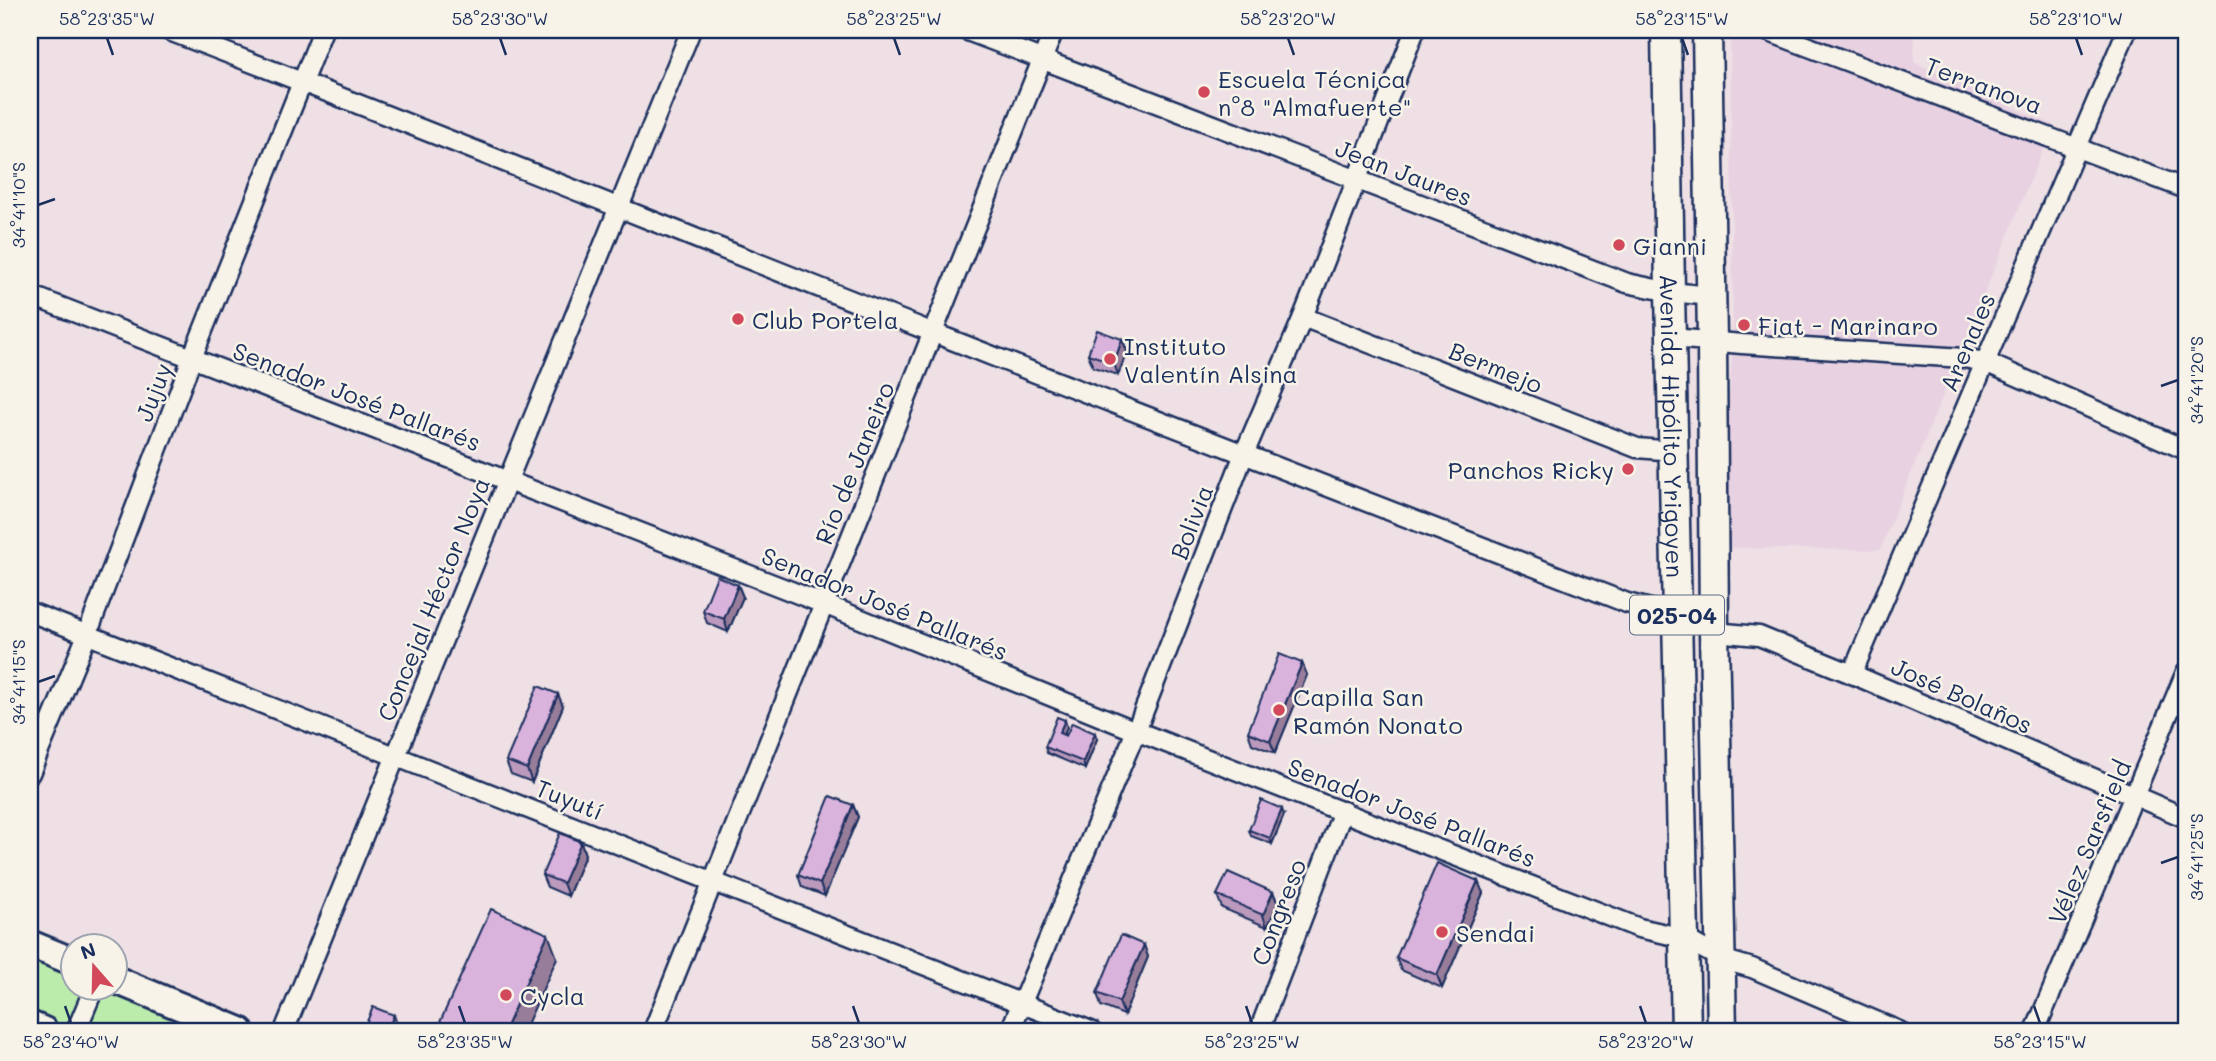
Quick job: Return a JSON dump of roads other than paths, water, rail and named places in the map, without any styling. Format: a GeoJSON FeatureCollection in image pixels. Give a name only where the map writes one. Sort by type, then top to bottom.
{"type":"FeatureCollection","features":[{"type":"Feature","properties":{"kind":"main road","name":"Avenida Hipólito Yrigoyen"},"geometry":{"type":"LineString","coordinates":[[1666,30],[1686,1031]]}},
{"type":"Feature","properties":{"kind":"main road","name":"Avenida Hipólito Yrigoyen"},"geometry":{"type":"LineString","coordinates":[[1707,30],[1722,1031]]}},
{"type":"Feature","properties":{"kind":"main road"},"geometry":{"type":"LineString","coordinates":[[30,944],[60,956]]}},
{"type":"Feature","properties":{"kind":"main road"},"geometry":{"type":"LineString","coordinates":[[130,986],[240,1031]]}},
{"type":"Feature","properties":{"kind":"main road"},"geometry":{"type":"LineString","coordinates":[[30,1025],[44,1031]]}},
{"type":"Feature","properties":{"kind":"street"},"geometry":{"type":"LineString","coordinates":[[167,30],[303,81],[933,333],[1627,603],[1677,616]]}},
{"type":"Feature","properties":{"kind":"street","name":"Jujuy"},"geometry":{"type":"LineString","coordinates":[[30,773],[87,635],[192,358],[323,30]]}},
{"type":"Feature","properties":{"kind":"street","name":"Concejal Héctor Noya"},"geometry":{"type":"LineString","coordinates":[[285,1031],[691,30]]}},
{"type":"Feature","properties":{"kind":"street","name":"Jean Jaures"},"geometry":{"type":"LineString","coordinates":[[965,30],[1627,284],[1712,296]]}},
{"type":"Feature","properties":{"kind":"street","name":"Río de Janeiro"},"geometry":{"type":"LineString","coordinates":[[653,1031],[1054,30]]}},
{"type":"Feature","properties":{"kind":"street","name":"Bolivia"},"geometry":{"type":"LineString","coordinates":[[1010,1031],[1136,731],[1415,30]]}},
{"type":"Feature","properties":{"kind":"street","name":"Terranova"},"geometry":{"type":"LineString","coordinates":[[1764,30],[2186,188]]}},
{"type":"Feature","properties":{"kind":"street","name":"Arenales"},"geometry":{"type":"LineString","coordinates":[[1852,674],[2127,30]]}},
{"type":"Feature","properties":{"kind":"street","name":"Senador José Pallarés"},"geometry":{"type":"LineString","coordinates":[[30,295],[824,604],[1136,731],[1639,928],[1684,938],[1721,959],[1752,968],[1899,1031]]}},
{"type":"Feature","properties":{"kind":"street","name":"Bermejo"},"geometry":{"type":"LineString","coordinates":[[1303,317],[1637,448],[1674,451]]}},
{"type":"Feature","properties":{"kind":"street"},"geometry":{"type":"LineString","coordinates":[[1672,338],[1964,358],[1985,362],[2186,450]]}},
{"type":"Feature","properties":{"kind":"street","name":"Tuyutí"},"geometry":{"type":"LineString","coordinates":[[30,612],[1091,1031]]}},
{"type":"Feature","properties":{"kind":"street","name":"José Bolaños"},"geometry":{"type":"LineString","coordinates":[[1714,632],[1759,636],[2186,818]]}},
{"type":"Feature","properties":{"kind":"street","name":"Vélez Sarsfield"},"geometry":{"type":"LineString","coordinates":[[2035,1031],[2186,672]]}},
{"type":"Feature","properties":{"kind":"street","name":"Congreso"},"geometry":{"type":"LineString","coordinates":[[1259,1031],[1343,811]]}},
{"type":"Feature","properties":{"kind":"street"},"geometry":{"type":"LineString","coordinates":[[76,1031],[88,1002]]}},
{"type":"Feature","properties":{"kind":"place","name":"Escuela Técnica n°8 \"Almafuerte\""},"geometry":{"type":"Point","coordinates":[1204,92]}},
{"type":"Feature","properties":{"kind":"place","name":"Gianni"},"geometry":{"type":"Point","coordinates":[1619,245]}},
{"type":"Feature","properties":{"kind":"place","name":"Club Portela"},"geometry":{"type":"Point","coordinates":[738,319]}},
{"type":"Feature","properties":{"kind":"place","name":"Fiat - Marinaro"},"geometry":{"type":"Point","coordinates":[1744,325]}},
{"type":"Feature","properties":{"kind":"place","name":"Instituto Valentín Alsina"},"geometry":{"type":"Point","coordinates":[1110,359]}},
{"type":"Feature","properties":{"kind":"place","name":"Panchos Ricky"},"geometry":{"type":"Point","coordinates":[1628,469]}},
{"type":"Feature","properties":{"kind":"place","name":"Capilla San Ramón Nonato"},"geometry":{"type":"Point","coordinates":[1279,710]}},
{"type":"Feature","properties":{"kind":"place","name":"Sendai"},"geometry":{"type":"Point","coordinates":[1442,932]}},
{"type":"Feature","properties":{"kind":"place","name":"Cycla"},"geometry":{"type":"Point","coordinates":[506,995]}}]}
